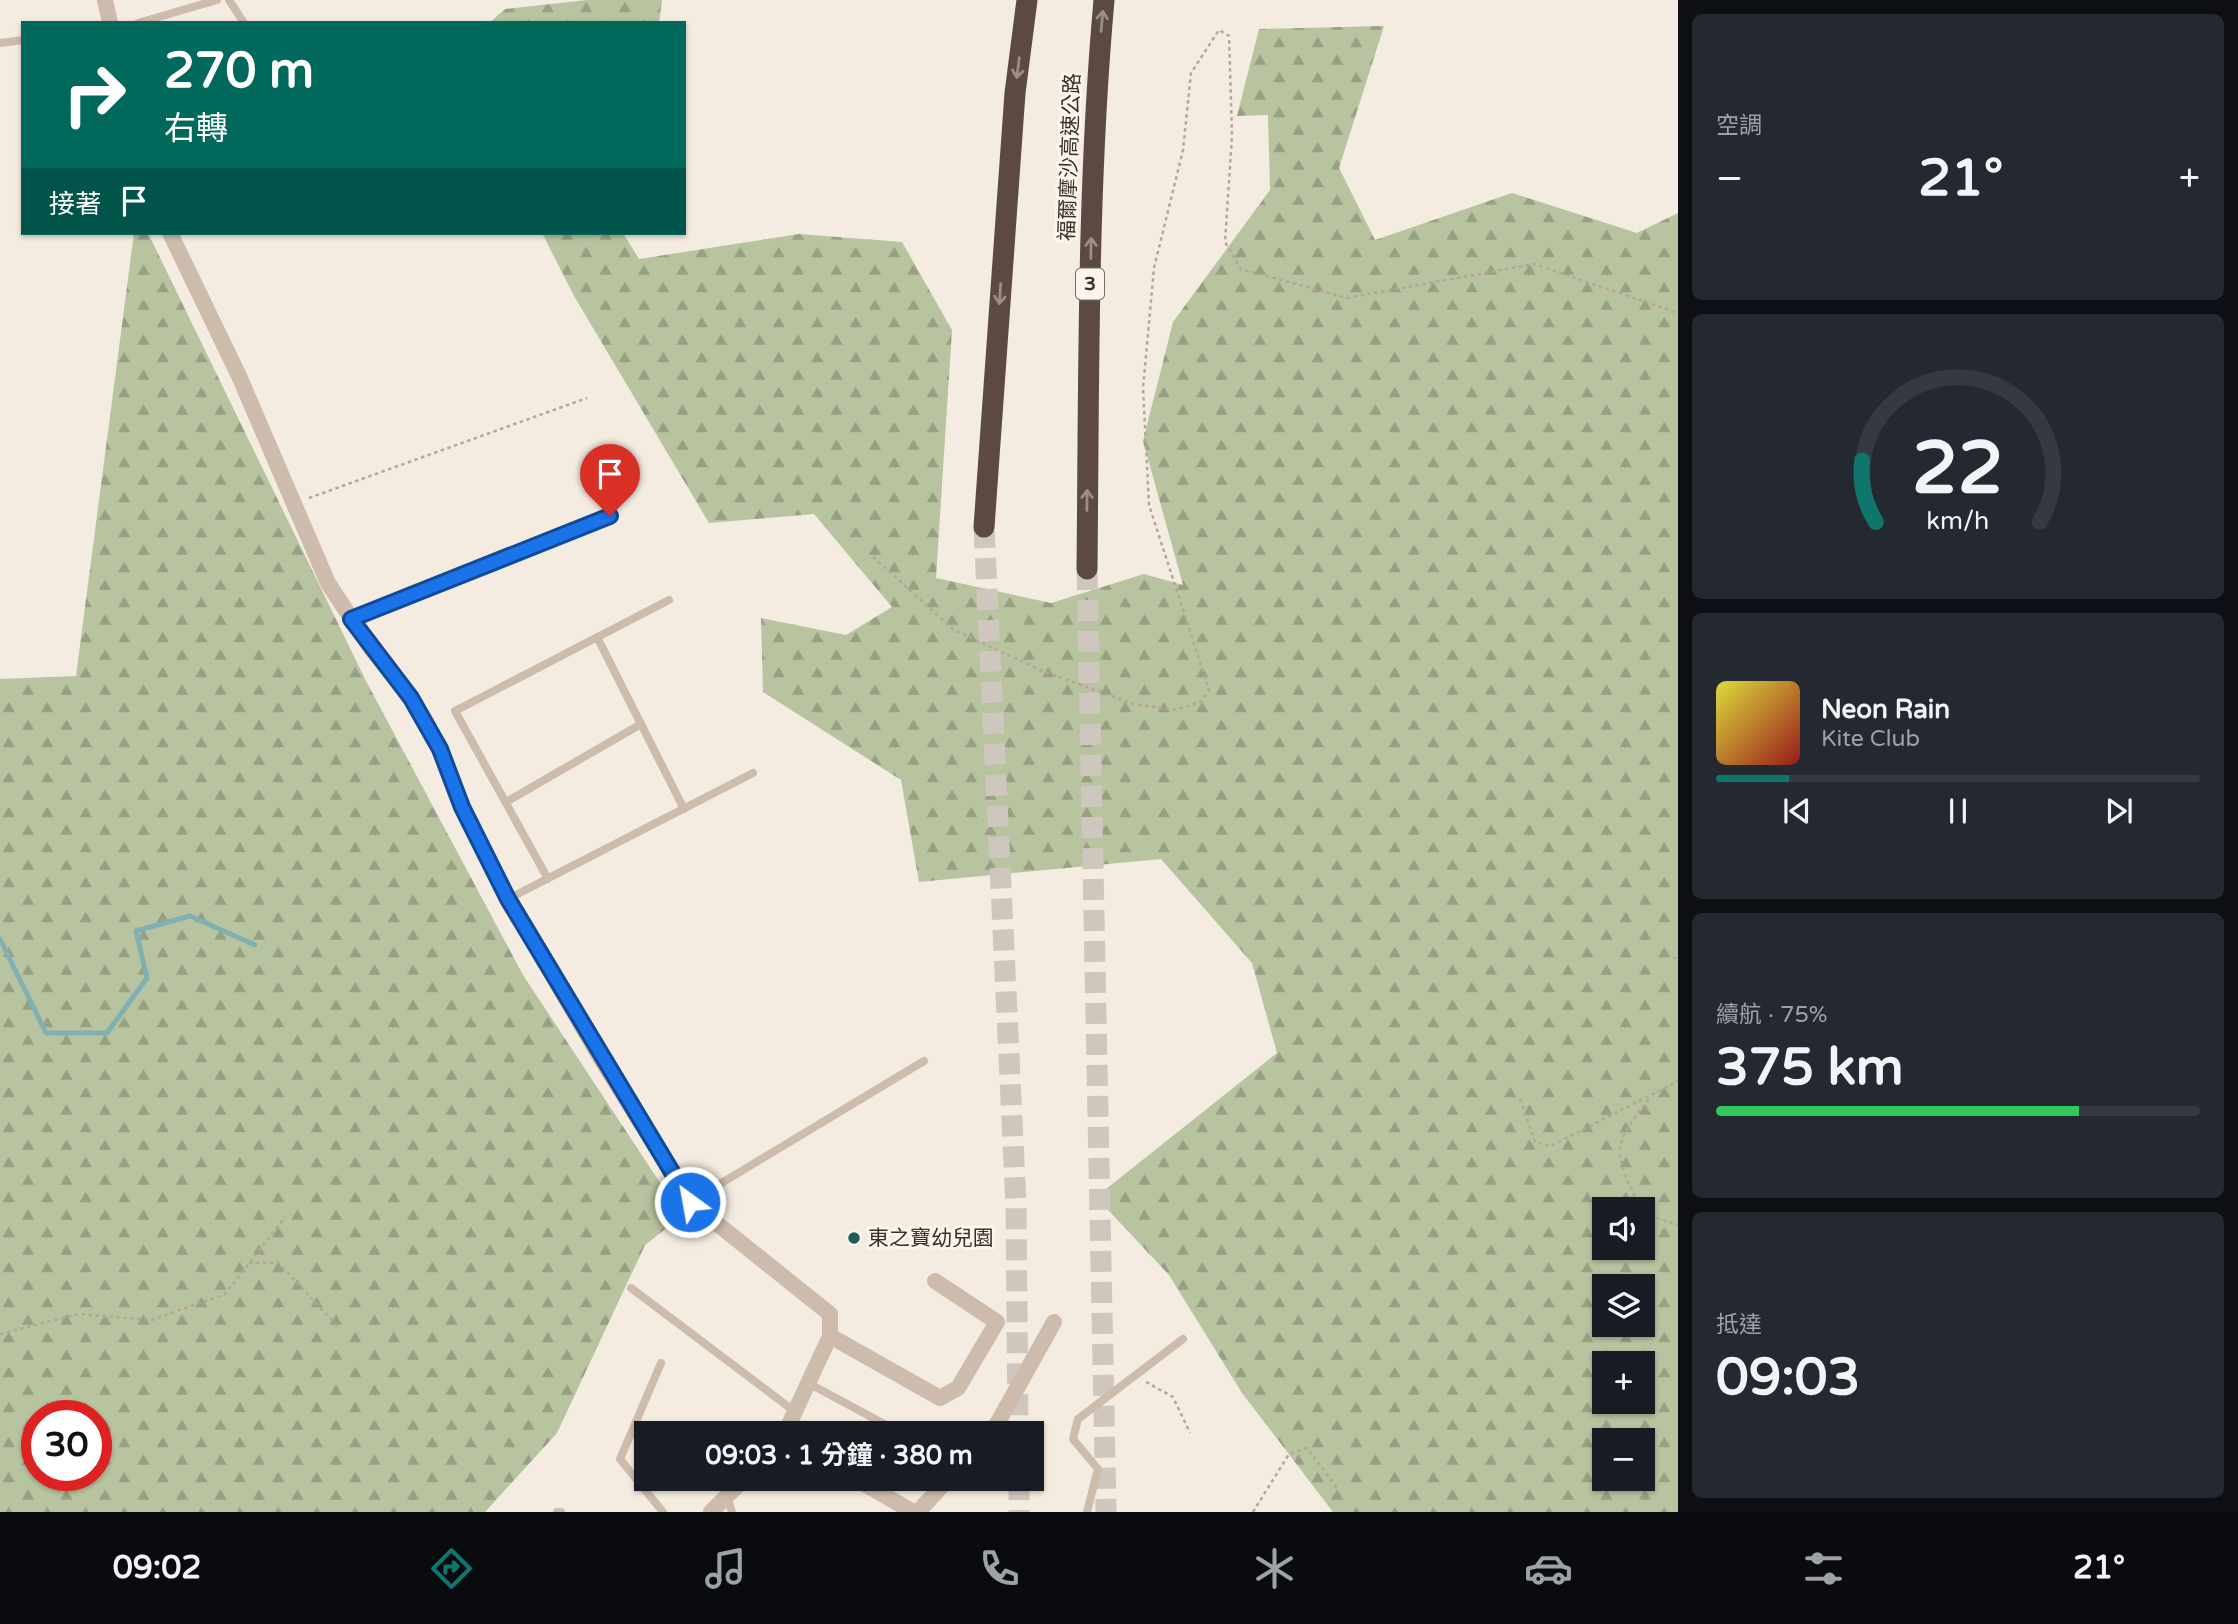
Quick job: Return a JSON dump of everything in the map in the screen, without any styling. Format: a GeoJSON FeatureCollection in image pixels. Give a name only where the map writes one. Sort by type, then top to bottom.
{"type":"FeatureCollection","features":[{"type":"Feature","properties":{"kind":"highway"},"geometry":{"type":"LineString","coordinates":[[984,527],[1013,118],[1027,0]]}},
{"type":"Feature","properties":{"kind":"highway","name":"福爾摩沙高速公路"},"geometry":{"type":"LineString","coordinates":[[1087,569],[1091,223],[1095,95],[1104,0]]}},
{"type":"Feature","properties":{"kind":"street"},"geometry":{"type":"LineString","coordinates":[[105,0],[110,21]]}},
{"type":"Feature","properties":{"kind":"street"},"geometry":{"type":"LineString","coordinates":[[171,235],[239,376],[328,583],[351,619],[411,698],[440,749],[462,807],[508,899],[690,1202],[830,1314],[830,1336],[790,1421]]}},
{"type":"Feature","properties":{"kind":"street"},"geometry":{"type":"LineString","coordinates":[[830,1336],[940,1398],[958,1388],[997,1322],[935,1281]]}},
{"type":"Feature","properties":{"kind":"street"},"geometry":{"type":"LineString","coordinates":[[996,1421],[1054,1322]]}},
{"type":"Feature","properties":{"kind":"street"},"geometry":{"type":"LineString","coordinates":[[878,1491],[916,1512],[936,1491]]}},
{"type":"Feature","properties":{"kind":"street"},"geometry":{"type":"LineString","coordinates":[[711,1512],[729,1504]]}},
{"type":"Feature","properties":{"kind":"lane"},"geometry":{"type":"LineString","coordinates":[[145,21],[217,0]]}},
{"type":"Feature","properties":{"kind":"lane"},"geometry":{"type":"LineString","coordinates":[[229,0],[243,21]]}},
{"type":"Feature","properties":{"kind":"lane"},"geometry":{"type":"LineString","coordinates":[[0,43],[21,40]]}},
{"type":"Feature","properties":{"kind":"lane"},"geometry":{"type":"LineString","coordinates":[[351,619],[610,516]]}},
{"type":"Feature","properties":{"kind":"lane"},"geometry":{"type":"LineString","coordinates":[[548,879],[455,711],[669,600]]}},
{"type":"Feature","properties":{"kind":"lane"},"geometry":{"type":"LineString","coordinates":[[597,637],[684,809]]}},
{"type":"Feature","properties":{"kind":"lane"},"geometry":{"type":"LineString","coordinates":[[506,802],[641,724]]}},
{"type":"Feature","properties":{"kind":"lane"},"geometry":{"type":"LineString","coordinates":[[508,899],[753,773]]}},
{"type":"Feature","properties":{"kind":"lane"},"geometry":{"type":"LineString","coordinates":[[690,1202],[924,1061]]}},
{"type":"Feature","properties":{"kind":"lane"},"geometry":{"type":"LineString","coordinates":[[631,1288],[794,1411]]}},
{"type":"Feature","properties":{"kind":"lane"},"geometry":{"type":"LineString","coordinates":[[1087,1512],[1098,1469],[1073,1438],[1078,1419],[1183,1339]]}},
{"type":"Feature","properties":{"kind":"lane"},"geometry":{"type":"LineString","coordinates":[[661,1363],[620,1459],[663,1512]]}},
{"type":"Feature","properties":{"kind":"lane"},"geometry":{"type":"LineString","coordinates":[[808,1383],[879,1421]]}},
{"type":"Feature","properties":{"kind":"path"},"geometry":{"type":"LineString","coordinates":[[873,557],[954,631],[1045,672],[1134,704],[1176,710],[1202,701],[1209,690],[1149,505],[1143,388],[1154,268],[1183,150],[1191,73],[1219,30],[1230,36],[1232,54],[1232,136],[1226,242],[1241,269],[1347,298],[1534,264],[1678,313]]}},
{"type":"Feature","properties":{"kind":"path"},"geometry":{"type":"LineString","coordinates":[[293,503],[587,398]]}},
{"type":"Feature","properties":{"kind":"path"},"geometry":{"type":"LineString","coordinates":[[1673,958],[1678,958]]}},
{"type":"Feature","properties":{"kind":"path"},"geometry":{"type":"LineString","coordinates":[[1520,1099],[1535,1142],[1551,1146],[1678,1081]]}},
{"type":"Feature","properties":{"kind":"path"},"geometry":{"type":"LineString","coordinates":[[1635,1197],[1619,1165],[1623,1131],[1652,1096]]}},
{"type":"Feature","properties":{"kind":"path"},"geometry":{"type":"LineString","coordinates":[[1655,1216],[1678,1226]]}},
{"type":"Feature","properties":{"kind":"path"},"geometry":{"type":"LineString","coordinates":[[0,1334],[78,1314],[152,1320],[225,1294],[285,1217]]}},
{"type":"Feature","properties":{"kind":"path"},"geometry":{"type":"LineString","coordinates":[[249,1263],[279,1262],[338,1327]]}},
{"type":"Feature","properties":{"kind":"path"},"geometry":{"type":"LineString","coordinates":[[1135,1376],[1173,1397],[1190,1433]]}},
{"type":"Feature","properties":{"kind":"path"},"geometry":{"type":"LineString","coordinates":[[1253,1512],[1289,1454],[1307,1448],[1337,1488]]}},
{"type":"Feature","properties":{"kind":"green space"},"geometry":{"type":"Polygon","coordinates":[[[587,0],[662,0],[659,21],[491,21],[505,9],[587,0]]]}},
{"type":"Feature","properties":{"kind":"green space"},"geometry":{"type":"Polygon","coordinates":[[[1384,26],[1339,168],[1375,240],[1512,193],[1637,233],[1678,213],[1678,1512],[1333,1512],[1242,1393],[1169,1275],[1096,1197],[1277,1053],[1252,963],[1161,859],[919,882],[901,780],[763,692],[761,618],[846,635],[892,607],[814,514],[709,523],[574,296],[543,235],[624,235],[639,259],[799,234],[902,242],[952,330],[936,578],[1051,603],[1144,574],[1183,585],[1143,441],[1173,322],[1270,190],[1268,115],[1237,116],[1259,29],[1384,26]]]}},
{"type":"Feature","properties":{"kind":"green space"},"geometry":{"type":"Polygon","coordinates":[[[134,235],[149,235],[366,681],[523,975],[682,1216],[645,1245],[557,1433],[485,1512],[0,1512],[0,679],[76,676],[134,235]]]}},
{"type":"Feature","properties":{"kind":"waterway"},"geometry":{"type":"LineString","coordinates":[[0,939],[46,1033],[107,1033],[147,978],[136,931],[190,916],[255,945]]}},
{"type":"Feature","properties":{"kind":"tunnel"},"geometry":{"type":"LineString","coordinates":[[984,527],[1016,1205],[1018,1421]]}},
{"type":"Feature","properties":{"kind":"tunnel"},"geometry":{"type":"LineString","coordinates":[[1087,569],[1106,1512]]}},
{"type":"Feature","properties":{"kind":"tunnel"},"geometry":{"type":"LineString","coordinates":[[1019,1491],[1019,1512]]}},
{"type":"Feature","properties":{"kind":"place","name":"東之寶幼兒園"},"geometry":{"type":"Point","coordinates":[854,1238]}},
{"type":"Feature","properties":{"kind":"route"},"geometry":{"type":"LineString","coordinates":[[610,516],[351,619],[411,698],[440,749],[462,807],[508,899],[601,1059],[690,1202]]}}]}
